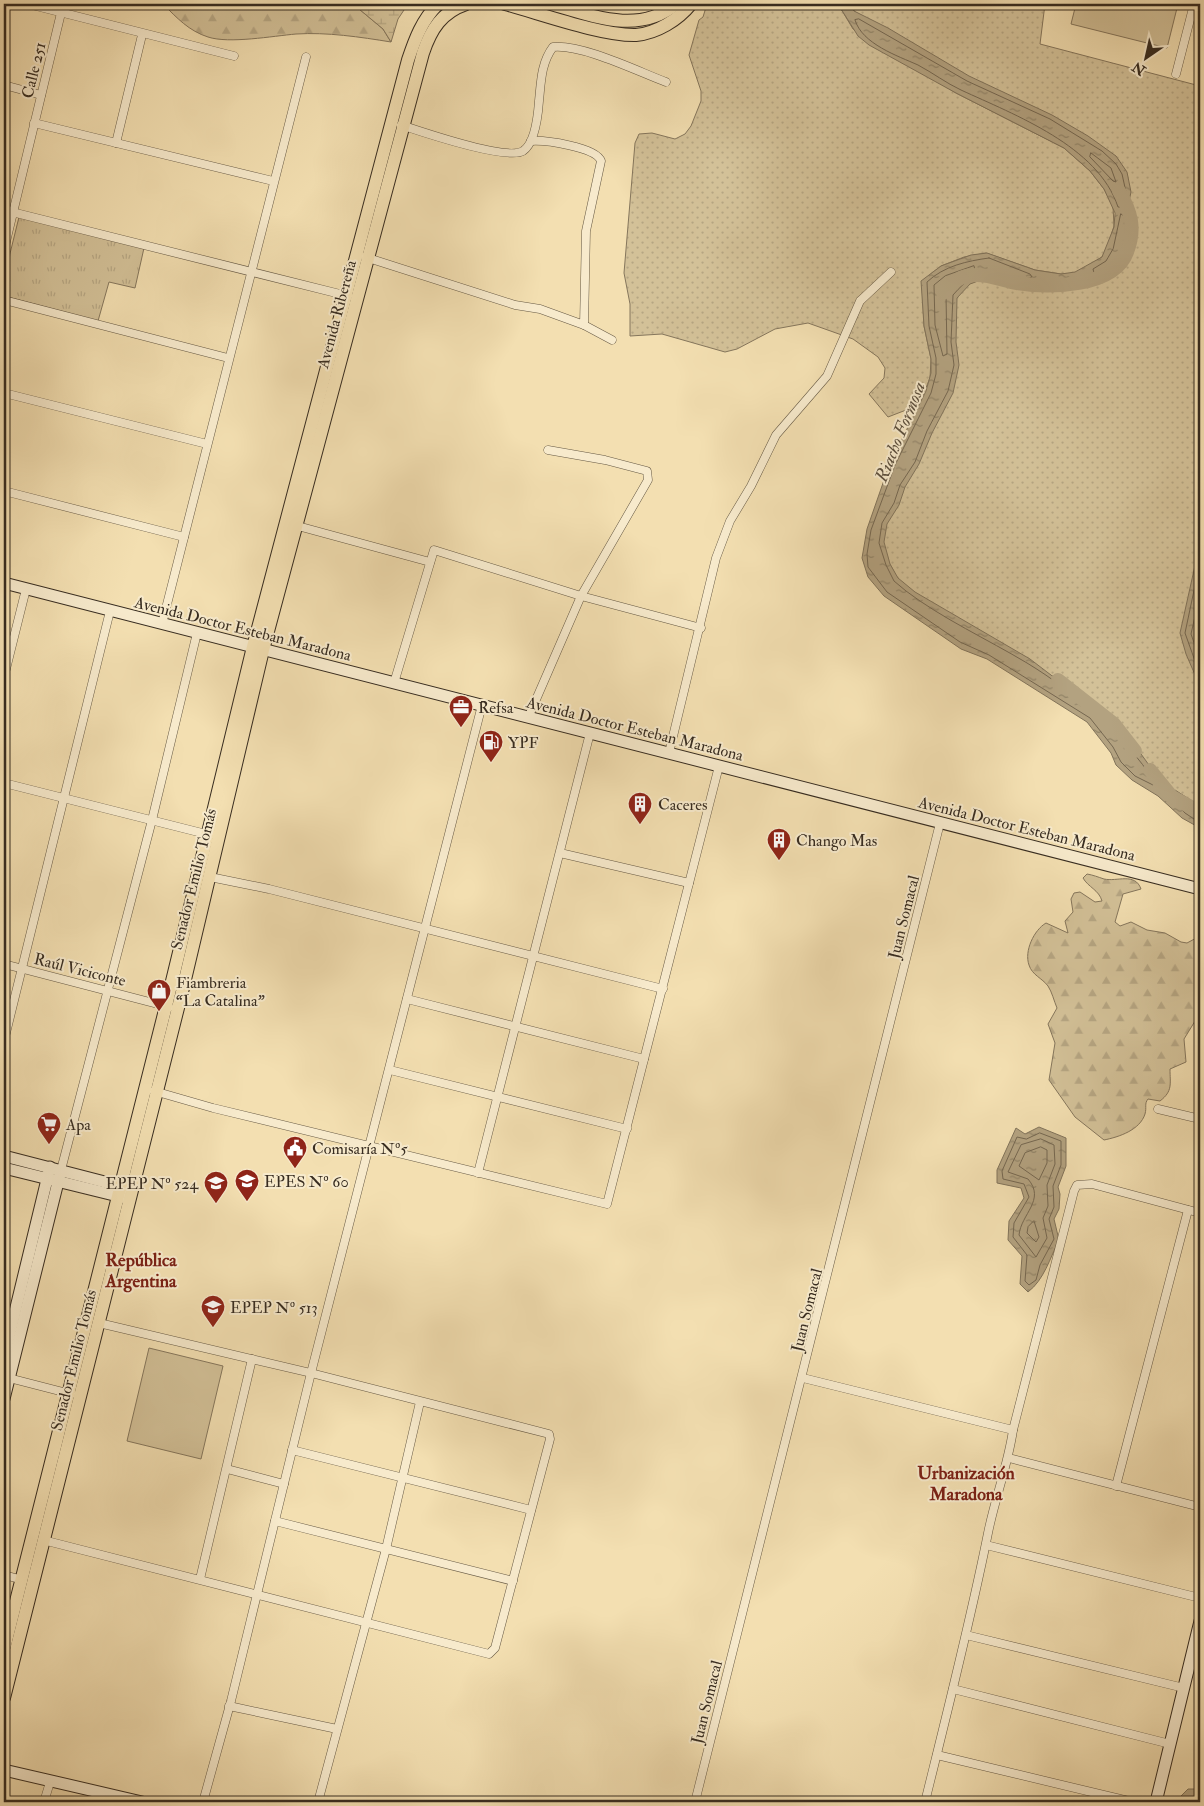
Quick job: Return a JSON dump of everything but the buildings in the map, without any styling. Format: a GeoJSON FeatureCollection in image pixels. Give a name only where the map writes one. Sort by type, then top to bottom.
{"type":"FeatureCollection","features":[{"type":"Feature","properties":{"kind":"main road","name":"Avenida Ribereña"},"geometry":{"type":"LineString","coordinates":[[398,124],[415,38],[422,22],[438,4]]}},
{"type":"Feature","properties":{"kind":"main road","name":"Avenida Ribereña"},"geometry":{"type":"LineString","coordinates":[[258,648],[398,124],[428,38],[443,16],[466,4]]}},
{"type":"Feature","properties":{"kind":"main road"},"geometry":{"type":"LineString","coordinates":[[505,4],[608,32],[636,34],[656,30],[672,22],[691,4]]}},
{"type":"Feature","properties":{"kind":"main road"},"geometry":{"type":"LineString","coordinates":[[551,4],[618,22],[640,21],[656,17],[676,4]]}},
{"type":"Feature","properties":{"kind":"main road","name":"Avenida Doctor Esteban Maradona"},"geometry":{"type":"LineString","coordinates":[[4,583],[1200,889]]}},
{"type":"Feature","properties":{"kind":"main road","name":"Senador Emilio Tomás"},"geometry":{"type":"LineString","coordinates":[[4,1698],[27,1581],[172,1008],[258,648]]}},
{"type":"Feature","properties":{"kind":"main road","name":"Senador Emilio Tomás"},"geometry":{"type":"LineString","coordinates":[[172,1008],[210,877],[214,836]]}},
{"type":"Feature","properties":{"kind":"main road"},"geometry":{"type":"LineString","coordinates":[[4,1156],[54,1174],[125,1193]]}},
{"type":"Feature","properties":{"kind":"main road"},"geometry":{"type":"LineString","coordinates":[[4,1168],[54,1174]]}},
{"type":"Feature","properties":{"kind":"main road"},"geometry":{"type":"LineString","coordinates":[[4,1357],[54,1174]]}},
{"type":"Feature","properties":{"kind":"main road"},"geometry":{"type":"LineString","coordinates":[[4,1399],[6,1377],[54,1174]]}},
{"type":"Feature","properties":{"kind":"main road","name":"Senador Emilio Tomás"},"geometry":{"type":"LineString","coordinates":[[4,1649],[43,1540],[75,1395],[99,1323],[125,1193]]}},
{"type":"Feature","properties":{"kind":"main road"},"geometry":{"type":"LineString","coordinates":[[1156,1802],[1200,1621]]}},
{"type":"Feature","properties":{"kind":"main road"},"geometry":{"type":"LineString","coordinates":[[4,1770],[112,1799],[142,1802]]}},
{"type":"Feature","properties":{"kind":"main road"},"geometry":{"type":"LineString","coordinates":[[4,1774],[26,1776]]}},
{"type":"Feature","properties":{"kind":"street"},"geometry":{"type":"LineString","coordinates":[[28,4],[234,56]]}},
{"type":"Feature","properties":{"kind":"street"},"geometry":{"type":"LineString","coordinates":[[1176,74],[1194,4]]}},
{"type":"Feature","properties":{"kind":"street","name":"Calle 251"},"geometry":{"type":"LineString","coordinates":[[4,250],[61,13]]}},
{"type":"Feature","properties":{"kind":"street"},"geometry":{"type":"LineString","coordinates":[[116,143],[142,34]]}},
{"type":"Feature","properties":{"kind":"street"},"geometry":{"type":"LineString","coordinates":[[398,124],[494,152],[511,153],[522,151],[531,141],[544,65],[553,47],[574,49],[666,82]]}},
{"type":"Feature","properties":{"kind":"street"},"geometry":{"type":"LineString","coordinates":[[162,624],[228,358],[306,57]]}},
{"type":"Feature","properties":{"kind":"street"},"geometry":{"type":"LineString","coordinates":[[4,86],[41,95]]}},
{"type":"Feature","properties":{"kind":"street"},"geometry":{"type":"LineString","coordinates":[[34,123],[273,181]]}},
{"type":"Feature","properties":{"kind":"street"},"geometry":{"type":"LineString","coordinates":[[531,141],[543,140],[594,152],[601,161],[586,231],[584,325]]}},
{"type":"Feature","properties":{"kind":"street"},"geometry":{"type":"LineString","coordinates":[[4,210],[351,297]]}},
{"type":"Feature","properties":{"kind":"street"},"geometry":{"type":"LineString","coordinates":[[362,256],[515,305],[540,309],[584,325],[612,340]]}},
{"type":"Feature","properties":{"kind":"street"},"geometry":{"type":"LineString","coordinates":[[669,753],[701,628],[716,558],[730,521],[752,486],[776,435],[827,376],[860,301],[891,272]]}},
{"type":"Feature","properties":{"kind":"street"},"geometry":{"type":"LineString","coordinates":[[4,300],[228,358]]}},
{"type":"Feature","properties":{"kind":"street"},"geometry":{"type":"LineString","coordinates":[[4,393],[207,444]]}},
{"type":"Feature","properties":{"kind":"street"},"geometry":{"type":"LineString","coordinates":[[528,718],[581,596],[648,480],[647,471],[605,460],[548,450]]}},
{"type":"Feature","properties":{"kind":"street"},"geometry":{"type":"LineString","coordinates":[[4,491],[184,537]]}},
{"type":"Feature","properties":{"kind":"street"},"geometry":{"type":"LineString","coordinates":[[291,524],[430,562]]}},
{"type":"Feature","properties":{"kind":"street"},"geometry":{"type":"LineString","coordinates":[[394,683],[434,550],[581,596],[701,628]]}},
{"type":"Feature","properties":{"kind":"street"},"geometry":{"type":"LineString","coordinates":[[4,677],[26,589]]}},
{"type":"Feature","properties":{"kind":"street"},"geometry":{"type":"LineString","coordinates":[[4,1042],[110,611]]}},
{"type":"Feature","properties":{"kind":"street"},"geometry":{"type":"LineString","coordinates":[[54,1174],[108,990],[152,820],[196,633]]}},
{"type":"Feature","properties":{"kind":"street"},"geometry":{"type":"LineString","coordinates":[[203,1802],[230,1706],[311,1373],[482,705]]}},
{"type":"Feature","properties":{"kind":"street"},"geometry":{"type":"LineString","coordinates":[[478,1173],[590,733]]}},
{"type":"Feature","properties":{"kind":"street"},"geometry":{"type":"LineString","coordinates":[[151,1090],[607,1204],[719,766]]}},
{"type":"Feature","properties":{"kind":"street"},"geometry":{"type":"LineString","coordinates":[[4,783],[214,836]]}},
{"type":"Feature","properties":{"kind":"street","name":"Juan Somacal"},"geometry":{"type":"LineString","coordinates":[[695,1802],[803,1378],[940,823]]}},
{"type":"Feature","properties":{"kind":"street"},"geometry":{"type":"LineString","coordinates":[[560,853],[689,883]]}},
{"type":"Feature","properties":{"kind":"street"},"geometry":{"type":"LineString","coordinates":[[210,877],[269,888],[425,930],[663,989]]}},
{"type":"Feature","properties":{"kind":"street","name":"Raúl Viciconte"},"geometry":{"type":"LineString","coordinates":[[4,964],[172,1008]]}},
{"type":"Feature","properties":{"kind":"street"},"geometry":{"type":"LineString","coordinates":[[407,1000],[516,1025],[644,1059]]}},
{"type":"Feature","properties":{"kind":"street"},"geometry":{"type":"LineString","coordinates":[[390,1070],[627,1129]]}},
{"type":"Feature","properties":{"kind":"street"},"geometry":{"type":"LineString","coordinates":[[1158,1109],[1200,1119]]}},
{"type":"Feature","properties":{"kind":"street"},"geometry":{"type":"LineString","coordinates":[[925,1802],[986,1545],[1009,1458],[1014,1430],[1077,1185],[1092,1184],[1200,1213]]}},
{"type":"Feature","properties":{"kind":"street"},"geometry":{"type":"LineString","coordinates":[[1116,1486],[1188,1210]]}},
{"type":"Feature","properties":{"kind":"street"},"geometry":{"type":"LineString","coordinates":[[43,1540],[489,1654],[495,1648],[550,1439],[549,1434],[311,1373],[99,1323]]}},
{"type":"Feature","properties":{"kind":"street"},"geometry":{"type":"LineString","coordinates":[[200,1579],[252,1359]]}},
{"type":"Feature","properties":{"kind":"street"},"geometry":{"type":"LineString","coordinates":[[6,1377],[75,1395]]}},
{"type":"Feature","properties":{"kind":"street"},"geometry":{"type":"LineString","coordinates":[[803,1378],[1014,1430]]}},
{"type":"Feature","properties":{"kind":"street"},"geometry":{"type":"LineString","coordinates":[[318,1802],[386,1549],[420,1402]]}},
{"type":"Feature","properties":{"kind":"street"},"geometry":{"type":"LineString","coordinates":[[292,1450],[531,1510]]}},
{"type":"Feature","properties":{"kind":"street"},"geometry":{"type":"LineString","coordinates":[[1009,1458],[1200,1507]]}},
{"type":"Feature","properties":{"kind":"street"},"geometry":{"type":"LineString","coordinates":[[227,1469],[284,1484]]}},
{"type":"Feature","properties":{"kind":"street"},"geometry":{"type":"LineString","coordinates":[[275,1521],[513,1581]]}},
{"type":"Feature","properties":{"kind":"street"},"geometry":{"type":"LineString","coordinates":[[986,1545],[1200,1598]]}},
{"type":"Feature","properties":{"kind":"street"},"geometry":{"type":"LineString","coordinates":[[4,1575],[27,1581]]}},
{"type":"Feature","properties":{"kind":"street"},"geometry":{"type":"LineString","coordinates":[[966,1635],[1184,1688]]}},
{"type":"Feature","properties":{"kind":"street"},"geometry":{"type":"LineString","coordinates":[[953,1689],[1170,1744]]}},
{"type":"Feature","properties":{"kind":"street"},"geometry":{"type":"LineString","coordinates":[[230,1706],[337,1729]]}},
{"type":"Feature","properties":{"kind":"street"},"geometry":{"type":"LineString","coordinates":[[937,1755],[1133,1802]]}},
{"type":"Feature","properties":{"kind":"street"},"geometry":{"type":"LineString","coordinates":[[44,1802],[50,1782]]}},
{"type":"Feature","properties":{"kind":"green space"},"geometry":{"type":"Polygon","coordinates":[[[163,4],[353,4],[383,29],[391,42],[332,34],[296,34],[239,40],[217,39],[189,28],[163,4]]]}},
{"type":"Feature","properties":{"kind":"green space"},"geometry":{"type":"Polygon","coordinates":[[[353,4],[408,4],[398,19],[391,42],[383,29],[353,4]]]}},
{"type":"Feature","properties":{"kind":"green space"},"geometry":{"type":"Polygon","coordinates":[[[707,4],[838,4],[853,29],[956,93],[1064,148],[1090,171],[1104,189],[1113,206],[1114,226],[1108,246],[1102,257],[1078,273],[1061,274],[1035,270],[986,253],[964,257],[941,266],[922,281],[924,326],[931,359],[930,378],[919,405],[888,417],[869,394],[884,378],[885,368],[878,357],[853,339],[808,323],[775,329],[737,349],[725,352],[662,334],[630,336],[630,304],[624,273],[635,143],[639,134],[652,133],[675,139],[685,134],[691,126],[701,101],[701,91],[689,55],[699,20],[703,17],[707,4]]]}},
{"type":"Feature","properties":{"kind":"green space"},"geometry":{"type":"Polygon","coordinates":[[[850,4],[1045,4],[1040,44],[1200,86],[1200,812],[1172,797],[1114,724],[1063,682],[906,594],[878,542],[925,431],[937,319],[975,275],[1034,284],[1072,284],[1091,280],[1109,273],[1126,263],[1107,169],[854,11],[850,4]]]}},
{"type":"Feature","properties":{"kind":"green space"},"geometry":{"type":"Polygon","coordinates":[[[1076,4],[1178,4],[1167,48],[1071,24],[1076,4]]]}},
{"type":"Feature","properties":{"kind":"green space"},"geometry":{"type":"Polygon","coordinates":[[[19,217],[144,248],[135,288],[109,282],[98,321],[4,296],[4,278],[19,217]]]}},
{"type":"Feature","properties":{"kind":"green space"},"geometry":{"type":"Polygon","coordinates":[[[1087,874],[1109,880],[1130,879],[1138,884],[1141,889],[1123,894],[1115,922],[1120,926],[1131,922],[1147,930],[1165,933],[1181,942],[1187,943],[1200,936],[1200,1013],[1184,1039],[1186,1062],[1170,1069],[1170,1087],[1167,1094],[1160,1101],[1148,1099],[1145,1114],[1139,1124],[1122,1135],[1104,1140],[1075,1117],[1049,1080],[1055,1043],[1048,1024],[1057,1008],[1048,986],[1032,971],[1028,959],[1031,941],[1046,923],[1068,933],[1065,921],[1073,912],[1071,899],[1074,893],[1080,892],[1095,902],[1102,901],[1101,897],[1083,878],[1087,874]]]}},
{"type":"Feature","properties":{"kind":"green space"},"geometry":{"type":"Polygon","coordinates":[[[149,1348],[223,1366],[201,1459],[127,1441],[149,1348]]]}},
{"type":"Feature","properties":{"kind":"water"},"geometry":{"type":"Polygon","coordinates":[[[838,4],[850,4],[854,11],[888,28],[969,76],[1052,115],[1088,136],[1116,156],[1127,172],[1131,192],[1128,206],[1133,237],[1132,252],[1126,263],[1119,269],[1076,285],[1015,284],[986,278],[970,284],[957,298],[956,342],[959,365],[953,393],[932,433],[919,464],[905,487],[899,505],[887,524],[884,542],[890,564],[898,578],[915,592],[1030,659],[1098,711],[1136,747],[1172,797],[1175,790],[1200,806],[1200,828],[1182,818],[1158,796],[1132,780],[1116,765],[1111,753],[1087,722],[987,659],[961,649],[884,596],[868,577],[862,558],[867,529],[890,463],[926,391],[931,373],[931,359],[924,326],[921,281],[941,266],[971,255],[987,253],[1035,270],[1061,274],[1075,272],[1102,257],[1114,227],[1115,213],[1104,189],[1090,171],[1064,148],[956,93],[869,45],[858,36],[838,4]]]}},
{"type":"Feature","properties":{"kind":"water"},"geometry":{"type":"Polygon","coordinates":[[[1200,376],[1200,441],[1197,433],[1195,409],[1200,376]]]}},
{"type":"Feature","properties":{"kind":"water"},"geometry":{"type":"Polygon","coordinates":[[[1200,543],[1199,684],[1186,654],[1180,633],[1200,543]]]}},
{"type":"Feature","properties":{"kind":"water"},"geometry":{"type":"Polygon","coordinates":[[[1039,1127],[1066,1138],[1066,1166],[1058,1187],[1060,1194],[1059,1209],[1054,1219],[1059,1240],[1042,1275],[1028,1292],[1020,1284],[1022,1256],[1008,1240],[1009,1221],[1024,1198],[1021,1188],[997,1183],[997,1170],[1016,1128],[1025,1134],[1039,1127]]]}},
{"type":"Feature","properties":{"kind":"water"},"geometry":{"type":"Polygon","coordinates":[[[1188,1789],[1200,1789],[1200,1802],[1181,1802],[1181,1796],[1188,1789]]]}},
{"type":"Feature","properties":{"kind":"waterway","name":"Riacho Formosa"},"geometry":{"type":"LineString","coordinates":[[943,293],[957,280],[970,275],[980,275],[1030,285],[1062,285],[1095,279],[1109,273],[1120,264],[1127,252],[1132,228],[1127,206],[1119,191]]}},
{"type":"Feature","properties":{"kind":"waterway","name":"Riacho Formosa"},"geometry":{"type":"LineString","coordinates":[[1058,680],[1114,724],[1135,751]]}},
{"type":"Feature","properties":{"kind":"waterway","name":"Riacho Formosa"},"geometry":{"type":"LineString","coordinates":[[1150,770],[1172,797],[1200,812]]}},
{"type":"Feature","properties":{"kind":"place","name":"Refsa"},"geometry":{"type":"Point","coordinates":[461,728]}},
{"type":"Feature","properties":{"kind":"place","name":"YPF"},"geometry":{"type":"Point","coordinates":[491,763]}},
{"type":"Feature","properties":{"kind":"place","name":"Caceres"},"geometry":{"type":"Point","coordinates":[640,825]}},
{"type":"Feature","properties":{"kind":"place","name":"Chango Mas"},"geometry":{"type":"Point","coordinates":[779,861]}},
{"type":"Feature","properties":{"kind":"place","name":"Fiambreria “La Catalina”"},"geometry":{"type":"Point","coordinates":[159,1012]}},
{"type":"Feature","properties":{"kind":"place","name":"Apa"},"geometry":{"type":"Point","coordinates":[49,1145]}},
{"type":"Feature","properties":{"kind":"place","name":"Comisaría Nº5"},"geometry":{"type":"Point","coordinates":[295,1169]}},
{"type":"Feature","properties":{"kind":"place","name":"EPES Nº 60"},"geometry":{"type":"Point","coordinates":[247,1202]}},
{"type":"Feature","properties":{"kind":"place","name":"EPEP Nº 524"},"geometry":{"type":"Point","coordinates":[216,1204]}},
{"type":"Feature","properties":{"kind":"place","name":"EPEP Nº 513"},"geometry":{"type":"Point","coordinates":[213,1328]}},
{"type":"Feature","properties":{"kind":"district","name":"República Argentina"},"geometry":{"type":"Point","coordinates":[141,1270]}},
{"type":"Feature","properties":{"kind":"district","name":"Urbanización Maradona"},"geometry":{"type":"Point","coordinates":[966,1484]}}]}
